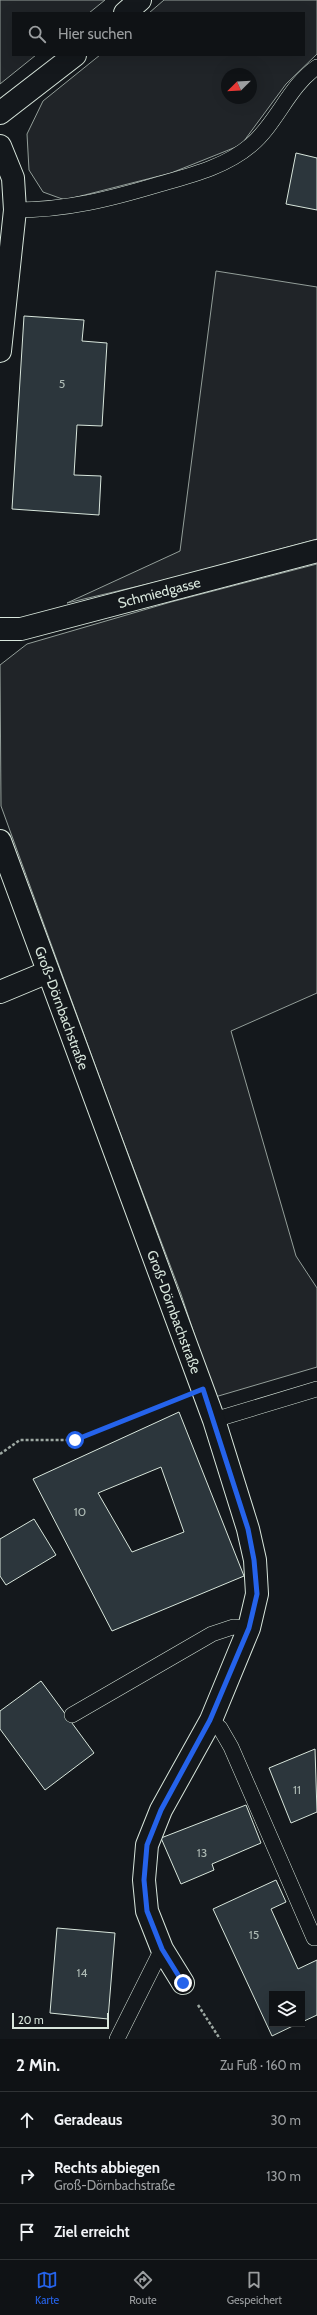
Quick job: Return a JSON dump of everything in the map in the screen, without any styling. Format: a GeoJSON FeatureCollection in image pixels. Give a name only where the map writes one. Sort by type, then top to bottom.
{"type":"FeatureCollection","features":[{"type":"Feature","properties":{"kind":"street"},"geometry":{"type":"LineString","coordinates":[[125,12],[140,0]]}},
{"type":"Feature","properties":{"kind":"street"},"geometry":{"type":"LineString","coordinates":[[0,113],[74,56]]}},
{"type":"Feature","properties":{"kind":"street"},"geometry":{"type":"LineString","coordinates":[[0,146],[13,178],[15,210],[0,351]]}},
{"type":"Feature","properties":{"kind":"street","name":"Schmiedgasse"},"geometry":{"type":"LineString","coordinates":[[0,629],[29,627],[317,551]]}},
{"type":"Feature","properties":{"kind":"street","name":"Groß-Dörnbachstraße"},"geometry":{"type":"LineString","coordinates":[[0,842],[214,1420],[248,1529],[254,1560],[257,1594],[249,1628],[210,1720],[161,1810],[147,1845],[144,1880],[147,1911],[162,1949],[183,1983]]}},
{"type":"Feature","properties":{"kind":"street"},"geometry":{"type":"LineString","coordinates":[[0,992],[48,972]]}},
{"type":"Feature","properties":{"kind":"lane"},"geometry":{"type":"LineString","coordinates":[[15,210],[47,210],[92,203],[200,173],[229,161],[252,145],[272,123],[306,74],[317,67]]}},
{"type":"Feature","properties":{"kind":"lane"},"geometry":{"type":"LineString","coordinates":[[214,1420],[317,1389]]}},
{"type":"Feature","properties":{"kind":"lane"},"geometry":{"type":"LineString","coordinates":[[72,1715],[212,1634],[233,1627],[249,1628]]}},
{"type":"Feature","properties":{"kind":"lane"},"geometry":{"type":"LineString","coordinates":[[210,1720],[220,1728],[231,1747],[314,1938]]}},
{"type":"Feature","properties":{"kind":"lane"},"geometry":{"type":"LineString","coordinates":[[116,2039],[162,1949]]}},
{"type":"Feature","properties":{"kind":"path"},"geometry":{"type":"LineString","coordinates":[[0,1454],[20,1440],[75,1440],[203,1389]]}},
{"type":"Feature","properties":{"kind":"path"},"geometry":{"type":"LineString","coordinates":[[183,1983],[220,2039]]}},
{"type":"Feature","properties":{"kind":"shaded area"},"geometry":{"type":"Polygon","coordinates":[[[0,0],[105,0],[90,12],[12,12],[12,56],[35,56],[0,84],[0,0]]]}},
{"type":"Feature","properties":{"kind":"shaded area"},"geometry":{"type":"Polygon","coordinates":[[[164,0],[317,0],[317,54],[286,84],[241,145],[171,173],[65,200],[43,192],[29,170],[27,134],[43,101],[99,56],[305,56],[305,12],[150,12],[164,0]]]}},
{"type":"Feature","properties":{"kind":"shaded area"},"geometry":{"type":"Polygon","coordinates":[[[216,271],[317,287],[317,539],[177,577],[67,603],[180,551],[216,271]]]}},
{"type":"Feature","properties":{"kind":"shaded area"},"geometry":{"type":"Polygon","coordinates":[[[317,564],[317,993],[231,1031],[296,1256],[317,1288],[317,1367],[215,1397],[181,1294],[111,1109],[1,806],[0,665],[27,644],[171,602],[317,564]]]}},
{"type":"Feature","properties":{"kind":"building"},"geometry":{"type":"Polygon","coordinates":[[[296,153],[317,158],[317,210],[286,204],[296,153]]]}},
{"type":"Feature","properties":{"kind":"building"},"geometry":{"type":"Polygon","coordinates":[[[24,316],[84,320],[82,341],[107,343],[102,426],[77,425],[74,475],[101,476],[99,515],[12,509],[24,316]]]}},
{"type":"Feature","properties":{"kind":"building"},"geometry":{"type":"Polygon","coordinates":[[[179,1412],[244,1576],[112,1631],[33,1479],[179,1412]],[[161,1467],[98,1493],[132,1552],[184,1532],[161,1467]]]}},
{"type":"Feature","properties":{"kind":"building"},"geometry":{"type":"Polygon","coordinates":[[[34,1519],[56,1555],[6,1585],[0,1576],[0,1539],[34,1519]]]}},
{"type":"Feature","properties":{"kind":"building"},"geometry":{"type":"Polygon","coordinates":[[[41,1681],[94,1753],[45,1790],[0,1729],[0,1711],[41,1681]]]}},
{"type":"Feature","properties":{"kind":"building"},"geometry":{"type":"Polygon","coordinates":[[[315,1749],[317,1812],[291,1823],[269,1768],[315,1749]]]}},
{"type":"Feature","properties":{"kind":"building"},"geometry":{"type":"Polygon","coordinates":[[[246,1805],[261,1843],[212,1864],[214,1870],[181,1884],[161,1838],[246,1805]]]}},
{"type":"Feature","properties":{"kind":"building"},"geometry":{"type":"Polygon","coordinates":[[[276,1880],[286,1902],[271,1909],[298,1969],[317,1960],[317,2015],[305,2021],[305,1991],[269,1991],[269,2027],[291,2027],[272,2036],[213,1909],[276,1880]]]}},
{"type":"Feature","properties":{"kind":"building"},"geometry":{"type":"Polygon","coordinates":[[[57,1928],[115,1933],[108,2019],[50,2013],[57,1928]]]}},
{"type":"Feature","properties":{"kind":"route"},"geometry":{"type":"LineString","coordinates":[[75,1440],[203,1389],[248,1529],[254,1560],[257,1594],[249,1628],[210,1720],[161,1810],[147,1845],[144,1880],[147,1911],[162,1949],[183,1983]]}}]}
